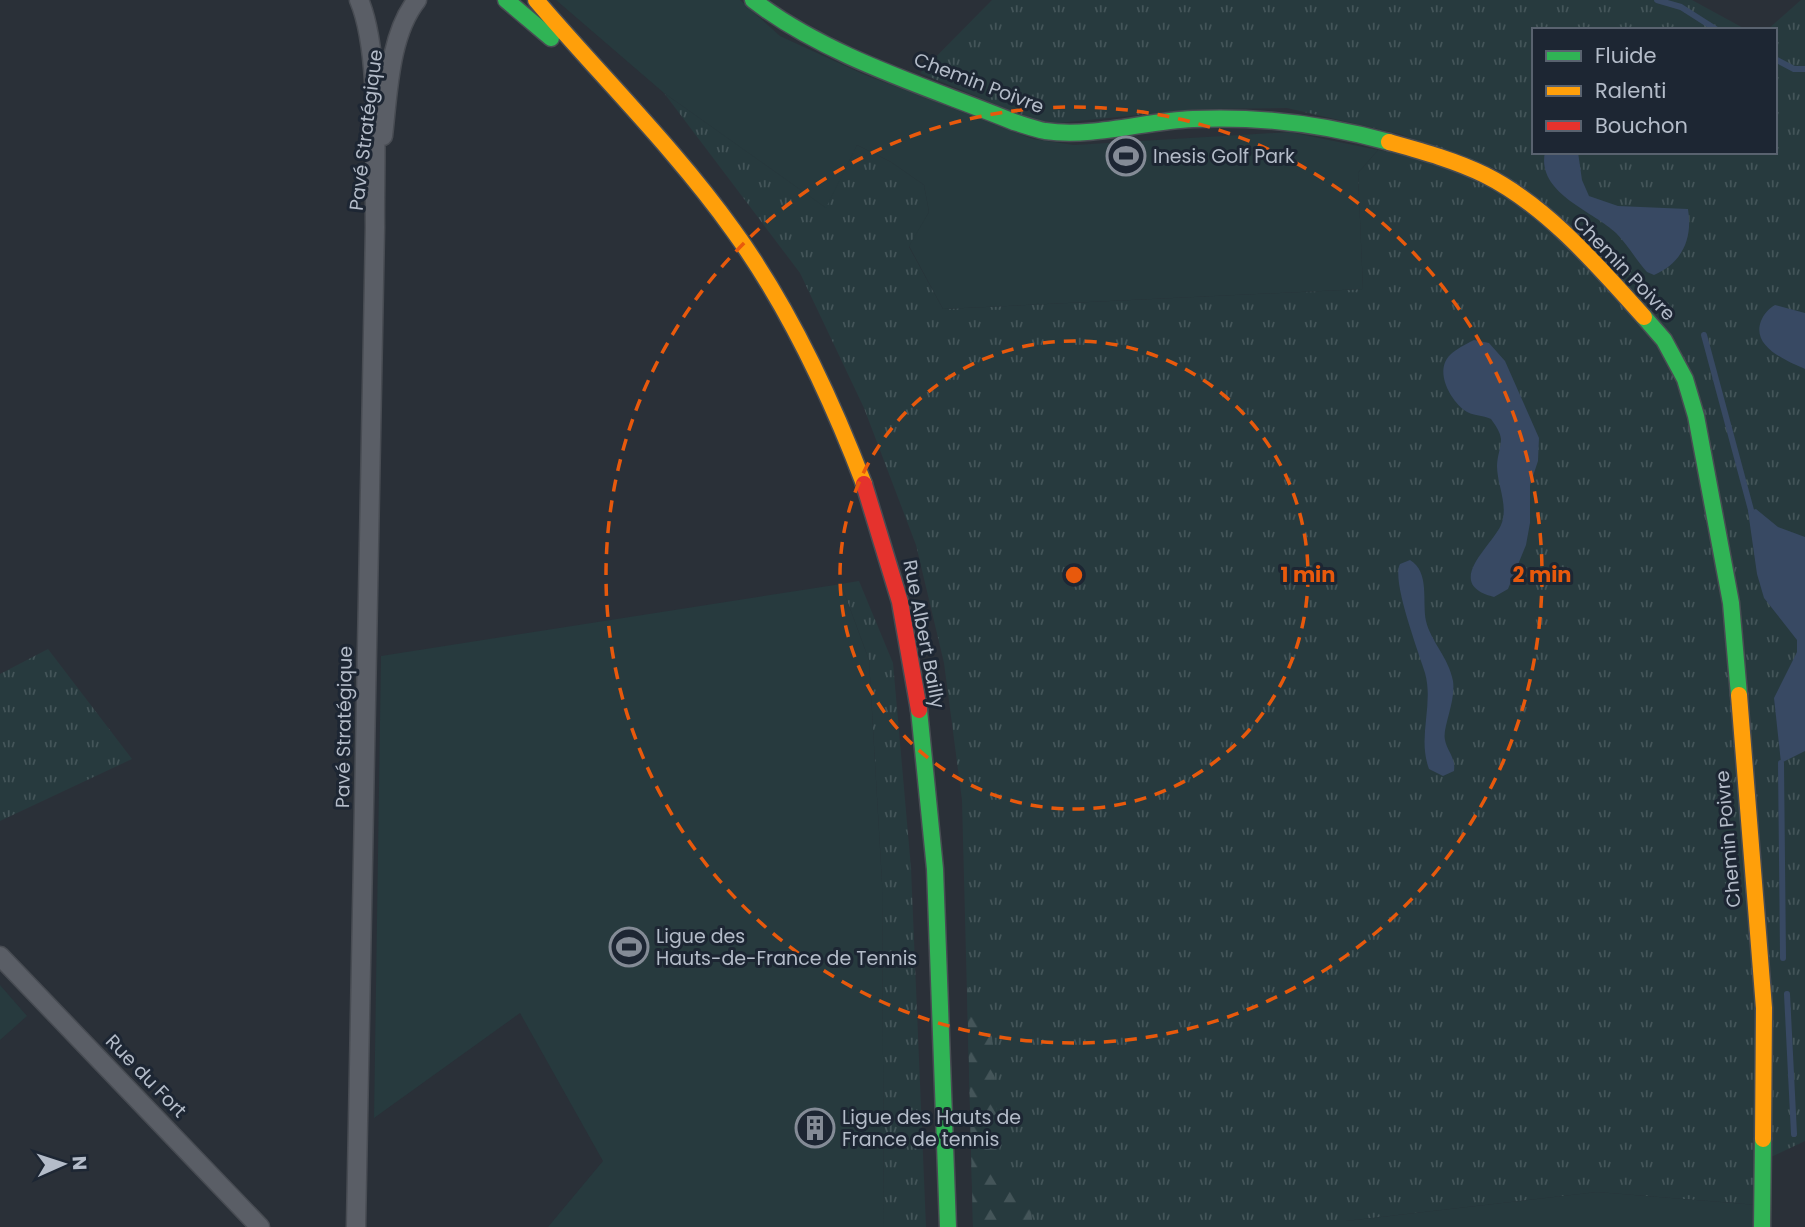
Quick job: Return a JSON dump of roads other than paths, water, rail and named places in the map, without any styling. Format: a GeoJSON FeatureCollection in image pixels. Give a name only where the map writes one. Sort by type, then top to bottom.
{"type":"FeatureCollection","features":[{"type":"Feature","properties":{"kind":"street","name":"Pavé Stratégique"},"geometry":{"type":"LineString","coordinates":[[356,1227],[375,227],[372,65],[366,20],[359,0]]}},
{"type":"Feature","properties":{"kind":"street","name":"Pavé Stratégique"},"geometry":{"type":"LineString","coordinates":[[375,227],[392,66],[405,20],[417,0]]}},
{"type":"Feature","properties":{"kind":"street","name":"Rue Albert Bailly"},"geometry":{"type":"LineString","coordinates":[[506,0],[639,119]]}},
{"type":"Feature","properties":{"kind":"street","name":"Rue Albert Bailly"},"geometry":{"type":"LineString","coordinates":[[536,0],[718,209],[787,315],[847,440],[889,562],[911,656],[930,810],[948,1227]]}},
{"type":"Feature","properties":{"kind":"street","name":"Chemin Poivre"},"geometry":{"type":"LineString","coordinates":[[753,0],[783,23],[817,41],[1035,129],[1070,132],[1194,119],[1278,122],[1359,134],[1433,154],[1486,176],[1525,200],[1611,281],[1655,329],[1679,366],[1696,416],[1731,603],[1764,1008],[1762,1227]]}},
{"type":"Feature","properties":{"kind":"street","name":"Rue du Fort"},"geometry":{"type":"LineString","coordinates":[[0,956],[260,1227]]}},
{"type":"Feature","properties":{"kind":"water"},"geometry":{"type":"Polygon","coordinates":[[[1545,154],[1578,154],[1582,180],[1589,196],[1618,206],[1688,209],[1687,240],[1678,257],[1654,275],[1647,272],[1616,233],[1557,190],[1549,179],[1545,154]]]}},
{"type":"Feature","properties":{"kind":"water"},"geometry":{"type":"Polygon","coordinates":[[[1775,305],[1805,313],[1805,369],[1773,352],[1761,338],[1761,321],[1766,312],[1775,305]]]}},
{"type":"Feature","properties":{"kind":"water"},"geometry":{"type":"Polygon","coordinates":[[[1474,340],[1489,343],[1505,361],[1539,438],[1538,461],[1530,485],[1530,523],[1526,545],[1508,589],[1494,597],[1479,591],[1472,583],[1471,574],[1503,518],[1497,466],[1500,436],[1491,419],[1467,412],[1459,405],[1449,392],[1443,369],[1450,355],[1474,340]]]}},
{"type":"Feature","properties":{"kind":"water"},"geometry":{"type":"Polygon","coordinates":[[[1756,509],[1778,527],[1805,537],[1805,751],[1781,763],[1774,698],[1797,652],[1797,640],[1764,598],[1757,574],[1748,511],[1756,509]]]}},
{"type":"Feature","properties":{"kind":"water"},"geometry":{"type":"Polygon","coordinates":[[[1410,560],[1416,565],[1423,579],[1426,621],[1453,681],[1453,697],[1445,735],[1454,762],[1454,771],[1443,776],[1429,769],[1426,757],[1427,685],[1399,585],[1400,564],[1410,560]]]}},
{"type":"Feature","properties":{"kind":"waterway"},"geometry":{"type":"LineString","coordinates":[[1657,0],[1681,7],[1714,28]]}},
{"type":"Feature","properties":{"kind":"waterway"},"geometry":{"type":"LineString","coordinates":[[1777,60],[1794,69],[1805,69]]}},
{"type":"Feature","properties":{"kind":"waterway"},"geometry":{"type":"LineString","coordinates":[[1704,335],[1751,510]]}},
{"type":"Feature","properties":{"kind":"waterway"},"geometry":{"type":"LineString","coordinates":[[1781,763],[1783,958]]}},
{"type":"Feature","properties":{"kind":"waterway"},"geometry":{"type":"LineString","coordinates":[[1787,994],[1794,1134]]}},
{"type":"Feature","properties":{"kind":"place","name":"Inesis Golf Park"},"geometry":{"type":"Point","coordinates":[1126,156]}},
{"type":"Feature","properties":{"kind":"place","name":"Ligue des Hauts-de-France de Tennis"},"geometry":{"type":"Point","coordinates":[629,947]}},
{"type":"Feature","properties":{"kind":"place","name":"Ligue des Hauts de France de tennis"},"geometry":{"type":"Point","coordinates":[815,1128]}}]}
